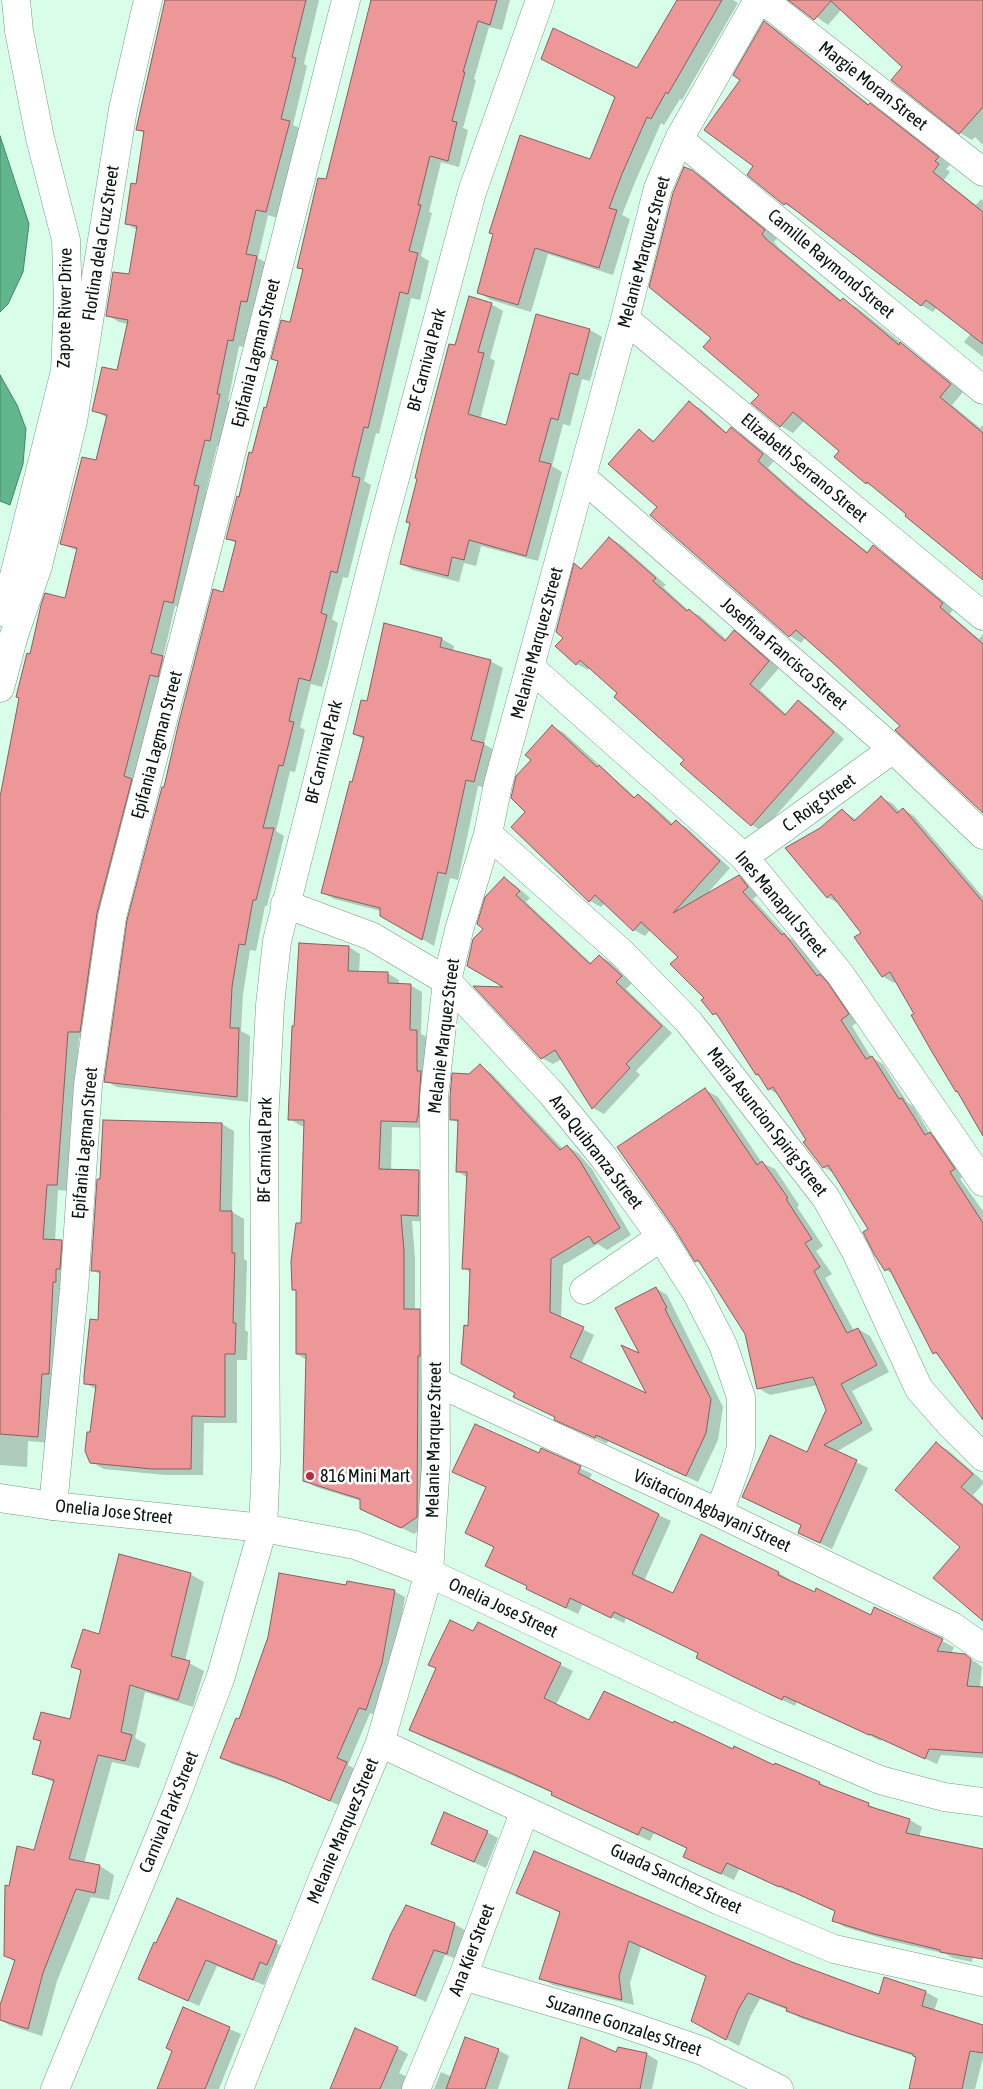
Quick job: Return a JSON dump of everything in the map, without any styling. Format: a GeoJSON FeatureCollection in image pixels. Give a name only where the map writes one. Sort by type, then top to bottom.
{"type":"FeatureCollection","features":[{"type":"Feature","properties":{"kind":"street","name":"Zapote River Drive"},"geometry":{"type":"LineString","coordinates":[[0,612],[12,580],[65,371],[68,303],[66,240],[40,138],[19,31],[16,0]]}},
{"type":"Feature","properties":{"kind":"street","name":"Florlina dela Cruz Street"},"geometry":{"type":"LineString","coordinates":[[0,688],[14,635],[38,566],[73,422],[123,109],[148,0]]}},
{"type":"Feature","properties":{"kind":"street","name":"Epifania Lagman Street"},"geometry":{"type":"LineString","coordinates":[[53,1506],[74,1289],[88,1085],[112,918],[346,0]]}},
{"type":"Feature","properties":{"kind":"street","name":"BF Carnival Park"},"geometry":{"type":"LineString","coordinates":[[263,1528],[266,1460],[264,1122],[270,1005],[277,941],[375,554],[472,192],[540,0]]}},
{"type":"Feature","properties":{"kind":"street","name":"Melanie Marquez Street"},"geometry":{"type":"LineString","coordinates":[[239,2089],[323,1878],[380,1743],[429,1573],[436,1463],[434,1097],[448,981],[459,930],[488,834],[498,784],[625,319],[658,188],[679,139],[758,0]]}},
{"type":"Feature","properties":{"kind":"street","name":"Margie Moran Street"},"geometry":{"type":"LineString","coordinates":[[763,0],[983,172]]}},
{"type":"Feature","properties":{"kind":"street","name":"Camille Raymond Street"},"geometry":{"type":"LineString","coordinates":[[679,139],[983,390]]}},
{"type":"Feature","properties":{"kind":"street","name":"Elizabeth Serrano Street"},"geometry":{"type":"LineString","coordinates":[[625,319],[983,616]]}},
{"type":"Feature","properties":{"kind":"street","name":"Josefina Francisco Street"},"geometry":{"type":"LineString","coordinates":[[582,477],[893,749],[983,835]]}},
{"type":"Feature","properties":{"kind":"street","name":"Ines Manapul Street"},"geometry":{"type":"LineString","coordinates":[[531,668],[744,857],[840,974],[983,1182]]}},
{"type":"Feature","properties":{"kind":"street","name":"C. Roig Street"},"geometry":{"type":"LineString","coordinates":[[744,857],[893,749]]}},
{"type":"Feature","properties":{"kind":"street","name":"Maria Asuncion Spirig Street"},"geometry":{"type":"LineString","coordinates":[[488,834],[621,952],[695,1030],[826,1198],[856,1252],[919,1389],[983,1457]]}},
{"type":"Feature","properties":{"kind":"street","name":"Ana Quibranza Street"},"geometry":{"type":"LineString","coordinates":[[285,904],[371,936],[448,981],[550,1093],[604,1158],[661,1237],[697,1294],[719,1337],[741,1398],[741,1447],[719,1514]]}},
{"type":"Feature","properties":{"kind":"street"},"geometry":{"type":"LineString","coordinates":[[584,1290],[661,1237]]}},
{"type":"Feature","properties":{"kind":"street","name":"Visitacion Agbayani Street"},"geometry":{"type":"LineString","coordinates":[[436,1382],[719,1514],[952,1626],[983,1648]]}},
{"type":"Feature","properties":{"kind":"street","name":"Onelia Jose Street"},"geometry":{"type":"LineString","coordinates":[[0,1498],[53,1506],[263,1528],[355,1545],[429,1573],[761,1729],[880,1780],[944,1797],[983,1802]]}},
{"type":"Feature","properties":{"kind":"street","name":"Carnival Park Street"},"geometry":{"type":"LineString","coordinates":[[55,2089],[175,1799],[221,1676],[263,1528]]}},
{"type":"Feature","properties":{"kind":"street","name":"Guada Sanchez Street"},"geometry":{"type":"LineString","coordinates":[[380,1743],[720,1901],[834,1949],[983,1982]]}},
{"type":"Feature","properties":{"kind":"street","name":"Ana Kier Street"},"geometry":{"type":"LineString","coordinates":[[416,2089],[463,1976],[525,1810]]}},
{"type":"Feature","properties":{"kind":"street","name":"Suzanne Gonzales Street"},"geometry":{"type":"LineString","coordinates":[[463,1976],[610,2018],[703,2051],[779,2089]]}},
{"type":"Feature","properties":{"kind":"shaded area"},"geometry":{"type":"Polygon","coordinates":[[[0,136],[29,224],[23,272],[8,304],[0,312],[0,136]]]}},
{"type":"Feature","properties":{"kind":"shaded area"},"geometry":{"type":"Polygon","coordinates":[[[0,375],[17,405],[26,429],[23,464],[10,505],[0,501],[0,375]]]}},
{"type":"Feature","properties":{"kind":"building"},"geometry":{"type":"Polygon","coordinates":[[[165,0],[306,0],[292,57],[296,58],[281,119],[290,121],[266,212],[256,210],[246,254],[257,256],[247,302],[241,301],[233,341],[228,340],[217,394],[220,394],[210,441],[205,440],[194,485],[199,486],[173,603],[164,601],[151,653],[163,656],[158,677],[150,675],[124,776],[132,779],[97,913],[80,1032],[68,1032],[57,1185],[47,1185],[43,1239],[62,1240],[60,1269],[56,1269],[56,1282],[53,1282],[49,1374],[42,1374],[38,1437],[0,1434],[0,797],[19,698],[16,697],[27,653],[30,654],[41,605],[45,593],[65,598],[77,548],[60,544],[82,457],[96,460],[107,415],[92,411],[102,367],[117,370],[128,320],[106,316],[113,272],[129,274],[137,226],[125,224],[131,183],[136,184],[144,131],[136,130],[165,0]]]}},
{"type":"Feature","properties":{"kind":"building"},"geometry":{"type":"Polygon","coordinates":[[[371,0],[497,0],[490,25],[478,21],[463,72],[465,72],[452,121],[457,122],[448,161],[430,156],[418,205],[421,205],[409,251],[418,253],[408,294],[400,292],[368,428],[364,427],[352,476],[360,478],[337,573],[331,571],[321,613],[327,615],[316,659],[310,681],[299,678],[289,721],[294,722],[283,766],[279,765],[263,828],[274,828],[256,900],[253,900],[245,945],[239,944],[232,987],[230,1028],[239,1028],[237,1097],[104,1082],[127,920],[162,787],[164,787],[213,589],[223,592],[236,541],[226,539],[237,496],[239,497],[249,452],[252,453],[278,361],[271,359],[281,320],[290,322],[303,269],[297,268],[318,178],[326,179],[371,0]]]}},
{"type":"Feature","properties":{"kind":"building"},"geometry":{"type":"Polygon","coordinates":[[[677,0],[722,0],[668,94],[666,92],[651,119],[647,117],[609,208],[617,210],[599,268],[535,248],[518,305],[477,293],[493,234],[489,233],[520,135],[590,159],[615,97],[541,59],[553,28],[637,68],[677,0]]]}},
{"type":"Feature","properties":{"kind":"building"},"geometry":{"type":"Polygon","coordinates":[[[788,0],[983,0],[983,107],[959,134],[891,80],[902,67],[831,1],[814,20],[788,0]]]}},
{"type":"Feature","properties":{"kind":"building"},"geometry":{"type":"Polygon","coordinates":[[[764,21],[868,105],[870,103],[939,157],[935,161],[939,164],[933,172],[983,212],[983,344],[926,300],[921,306],[786,203],[784,205],[747,175],[753,166],[704,130],[740,80],[733,75],[764,21]]]}},
{"type":"Feature","properties":{"kind":"building"},"geometry":{"type":"Polygon","coordinates":[[[684,167],[692,170],[765,230],[762,234],[766,239],[840,301],[843,298],[899,345],[900,342],[951,384],[940,397],[983,433],[983,580],[905,516],[906,514],[834,457],[839,451],[793,412],[780,427],[751,403],[759,395],[703,347],[711,338],[649,287],[673,193],[684,167]]]}},
{"type":"Feature","properties":{"kind":"building"},"geometry":{"type":"Polygon","coordinates":[[[469,296],[492,303],[478,352],[484,353],[468,414],[506,425],[536,314],[590,329],[578,375],[570,373],[558,420],[551,418],[539,461],[551,464],[526,556],[469,540],[464,560],[452,557],[448,576],[400,564],[410,523],[406,522],[426,432],[449,344],[455,345],[469,296]]]}},
{"type":"Feature","properties":{"kind":"building"},"geometry":{"type":"Polygon","coordinates":[[[689,401],[726,433],[731,427],[763,454],[758,461],[796,495],[867,553],[873,545],[943,603],[940,607],[983,644],[983,813],[895,730],[900,726],[832,662],[796,630],[789,637],[650,515],[657,507],[608,464],[639,429],[653,442],[689,401]]]}},
{"type":"Feature","properties":{"kind":"building"},"geometry":{"type":"Polygon","coordinates":[[[609,537],[656,578],[653,581],[687,611],[689,609],[725,641],[734,630],[769,661],[750,684],[785,715],[798,700],[834,732],[751,826],[680,764],[684,760],[614,697],[617,693],[580,660],[576,665],[555,646],[563,638],[556,632],[574,563],[581,569],[609,537]]]}},
{"type":"Feature","properties":{"kind":"building"},"geometry":{"type":"Polygon","coordinates":[[[384,623],[442,638],[440,647],[491,660],[471,740],[484,743],[474,782],[466,780],[446,874],[438,872],[422,940],[380,916],[380,908],[321,893],[350,781],[352,782],[364,737],[353,734],[361,700],[367,701],[384,623]]]}},
{"type":"Feature","properties":{"kind":"building"},"geometry":{"type":"Polygon","coordinates":[[[552,725],[634,798],[638,794],[671,825],[676,820],[720,861],[673,913],[739,875],[748,887],[743,892],[782,935],[784,933],[817,976],[820,974],[828,983],[849,1014],[841,1020],[866,1059],[872,1056],[899,1099],[902,1098],[925,1135],[930,1132],[955,1169],[950,1172],[983,1223],[983,1420],[936,1352],[933,1354],[889,1268],[885,1271],[874,1254],[863,1232],[868,1229],[828,1165],[823,1168],[803,1142],[806,1140],[773,1087],[768,1090],[758,1074],[756,1075],[716,1013],[713,1015],[701,1000],[704,998],[670,964],[678,957],[641,922],[633,931],[595,895],[589,902],[511,827],[525,812],[511,798],[516,776],[531,760],[525,755],[552,725]]]}},
{"type":"Feature","properties":{"kind":"building"},"geometry":{"type":"Polygon","coordinates":[[[881,796],[897,813],[903,808],[983,902],[983,1136],[911,1015],[914,1014],[890,972],[882,977],[854,937],[861,933],[831,894],[827,898],[785,848],[820,828],[842,809],[854,821],[881,796]]]}},
{"type":"Feature","properties":{"kind":"building"},"geometry":{"type":"Polygon","coordinates":[[[504,877],[520,891],[516,895],[590,964],[599,955],[622,976],[616,982],[662,1026],[626,1064],[630,1068],[592,1109],[555,1050],[541,1059],[473,986],[503,987],[467,966],[473,939],[483,929],[477,924],[485,897],[504,877]]]}},
{"type":"Feature","properties":{"kind":"building"},"geometry":{"type":"Polygon","coordinates":[[[299,943],[349,946],[348,971],[388,972],[388,983],[411,984],[410,1030],[417,1030],[417,1071],[421,1071],[418,1118],[417,1122],[381,1121],[379,1169],[419,1170],[418,1216],[401,1215],[404,1251],[404,1309],[420,1309],[420,1356],[418,1356],[417,1517],[401,1528],[360,1509],[360,1499],[303,1481],[306,1354],[296,1354],[296,1290],[292,1290],[291,1261],[296,1223],[301,1223],[304,1120],[288,1120],[292,1026],[294,1026],[299,943]]]}},
{"type":"Feature","properties":{"kind":"building"},"geometry":{"type":"Polygon","coordinates":[[[480,1064],[560,1150],[567,1145],[580,1161],[620,1228],[594,1244],[589,1236],[551,1259],[550,1312],[584,1327],[570,1357],[646,1393],[621,1345],[639,1353],[615,1308],[656,1287],[667,1308],[665,1309],[711,1399],[706,1433],[686,1476],[596,1435],[595,1438],[554,1420],[555,1417],[513,1397],[515,1393],[461,1364],[464,1325],[468,1326],[470,1269],[462,1269],[467,1172],[456,1172],[458,1120],[450,1120],[450,1098],[452,1073],[469,1074],[480,1064]]]}},
{"type":"Feature","properties":{"kind":"building"},"geometry":{"type":"Polygon","coordinates":[[[705,1088],[757,1165],[762,1161],[788,1198],[786,1199],[812,1239],[805,1243],[820,1267],[814,1271],[847,1333],[858,1328],[877,1365],[841,1384],[862,1423],[824,1445],[857,1460],[820,1543],[798,1533],[801,1525],[742,1497],[770,1435],[807,1452],[826,1410],[813,1377],[757,1389],[745,1334],[698,1260],[695,1262],[674,1228],[617,1147],[705,1088]]]}},
{"type":"Feature","properties":{"kind":"building"},"geometry":{"type":"Polygon","coordinates":[[[103,1120],[222,1123],[220,1211],[232,1211],[232,1253],[235,1253],[233,1323],[236,1323],[235,1354],[225,1354],[225,1417],[192,1416],[191,1469],[152,1469],[90,1463],[85,1451],[87,1432],[90,1432],[96,1385],[84,1384],[84,1376],[90,1319],[98,1320],[100,1271],[91,1271],[97,1179],[100,1179],[103,1120]]]}},
{"type":"Feature","properties":{"kind":"building"},"geometry":{"type":"Polygon","coordinates":[[[475,1424],[539,1453],[541,1448],[581,1466],[578,1473],[659,1514],[632,1574],[673,1593],[701,1534],[779,1572],[778,1575],[815,1592],[816,1588],[871,1615],[874,1607],[943,1639],[937,1651],[965,1654],[971,1659],[967,1686],[983,1687],[983,1753],[929,1749],[925,1759],[784,1696],[782,1700],[696,1658],[698,1653],[614,1612],[611,1618],[570,1598],[566,1608],[526,1589],[527,1586],[485,1566],[494,1547],[465,1533],[486,1487],[452,1472],[475,1424]]]}},
{"type":"Feature","properties":{"kind":"building"},"geometry":{"type":"Polygon","coordinates":[[[936,1442],[973,1474],[961,1487],[983,1506],[983,1621],[933,1578],[960,1547],[895,1490],[936,1442]]]}},
{"type":"Feature","properties":{"kind":"building"},"geometry":{"type":"Polygon","coordinates":[[[119,1554],[191,1573],[171,1656],[190,1661],[178,1700],[130,1685],[121,1732],[132,1735],[125,1761],[98,1755],[69,1859],[100,1865],[95,1893],[76,1889],[43,1973],[28,2029],[0,2020],[0,2005],[15,1960],[4,1956],[5,1885],[9,1886],[17,1846],[34,1850],[54,1780],[32,1774],[41,1741],[33,1739],[41,1712],[70,1719],[81,1670],[71,1667],[83,1629],[99,1634],[119,1554]]]}},
{"type":"Feature","properties":{"kind":"building"},"geometry":{"type":"Polygon","coordinates":[[[279,1573],[346,1585],[347,1581],[395,1590],[382,1663],[366,1710],[359,1708],[337,1758],[347,1762],[330,1801],[277,1778],[220,1758],[236,1718],[239,1719],[268,1637],[279,1573]]]}},
{"type":"Feature","properties":{"kind":"building"},"geometry":{"type":"Polygon","coordinates":[[[450,1620],[473,1631],[478,1622],[561,1663],[544,1698],[589,1720],[604,1691],[733,1749],[734,1746],[774,1765],[775,1763],[820,1782],[819,1784],[869,1803],[868,1806],[910,1819],[906,1833],[983,1849],[983,1959],[940,1952],[940,1950],[874,1934],[832,1921],[835,1911],[780,1886],[727,1863],[721,1874],[683,1857],[687,1848],[642,1827],[638,1835],[551,1795],[552,1792],[511,1773],[409,1730],[436,1668],[428,1665],[450,1620]]]}},
{"type":"Feature","properties":{"kind":"building"},"geometry":{"type":"Polygon","coordinates":[[[444,1812],[488,1831],[474,1862],[431,1844],[444,1812]]]}},
{"type":"Feature","properties":{"kind":"building"},"geometry":{"type":"Polygon","coordinates":[[[534,1851],[792,1962],[879,1994],[884,1977],[926,1991],[922,2006],[983,2025],[983,2053],[970,2051],[962,2089],[909,2089],[916,2057],[913,2054],[786,2011],[787,2008],[748,1993],[738,2010],[726,2040],[691,2021],[706,1976],[629,1941],[619,1976],[622,2000],[539,1979],[560,1912],[516,1893],[534,1851]]]}},
{"type":"Feature","properties":{"kind":"building"},"geometry":{"type":"Polygon","coordinates":[[[177,1898],[277,1941],[267,1965],[260,1962],[253,1980],[206,1960],[188,2001],[138,1979],[154,1942],[156,1943],[177,1898]]]}},
{"type":"Feature","properties":{"kind":"building"},"geometry":{"type":"Polygon","coordinates":[[[406,1905],[455,1923],[447,1954],[434,1950],[415,1996],[372,1979],[391,1933],[406,1905]]]}},
{"type":"Feature","properties":{"kind":"building"},"geometry":{"type":"Polygon","coordinates":[[[183,2007],[230,2027],[205,2089],[157,2089],[172,2051],[166,2048],[183,2007]]]}},
{"type":"Feature","properties":{"kind":"building"},"geometry":{"type":"Polygon","coordinates":[[[355,2028],[398,2047],[380,2089],[330,2089],[355,2028]]]}},
{"type":"Feature","properties":{"kind":"building"},"geometry":{"type":"Polygon","coordinates":[[[465,2037],[499,2049],[485,2089],[446,2089],[465,2037]]]}},
{"type":"Feature","properties":{"kind":"building"},"geometry":{"type":"Polygon","coordinates":[[[581,2037],[616,2052],[618,2047],[647,2053],[640,2089],[568,2089],[581,2037]]]}},
{"type":"Feature","properties":{"kind":"place","name":"816 Mini Mart"},"geometry":{"type":"Point","coordinates":[310,1476]}}]}
